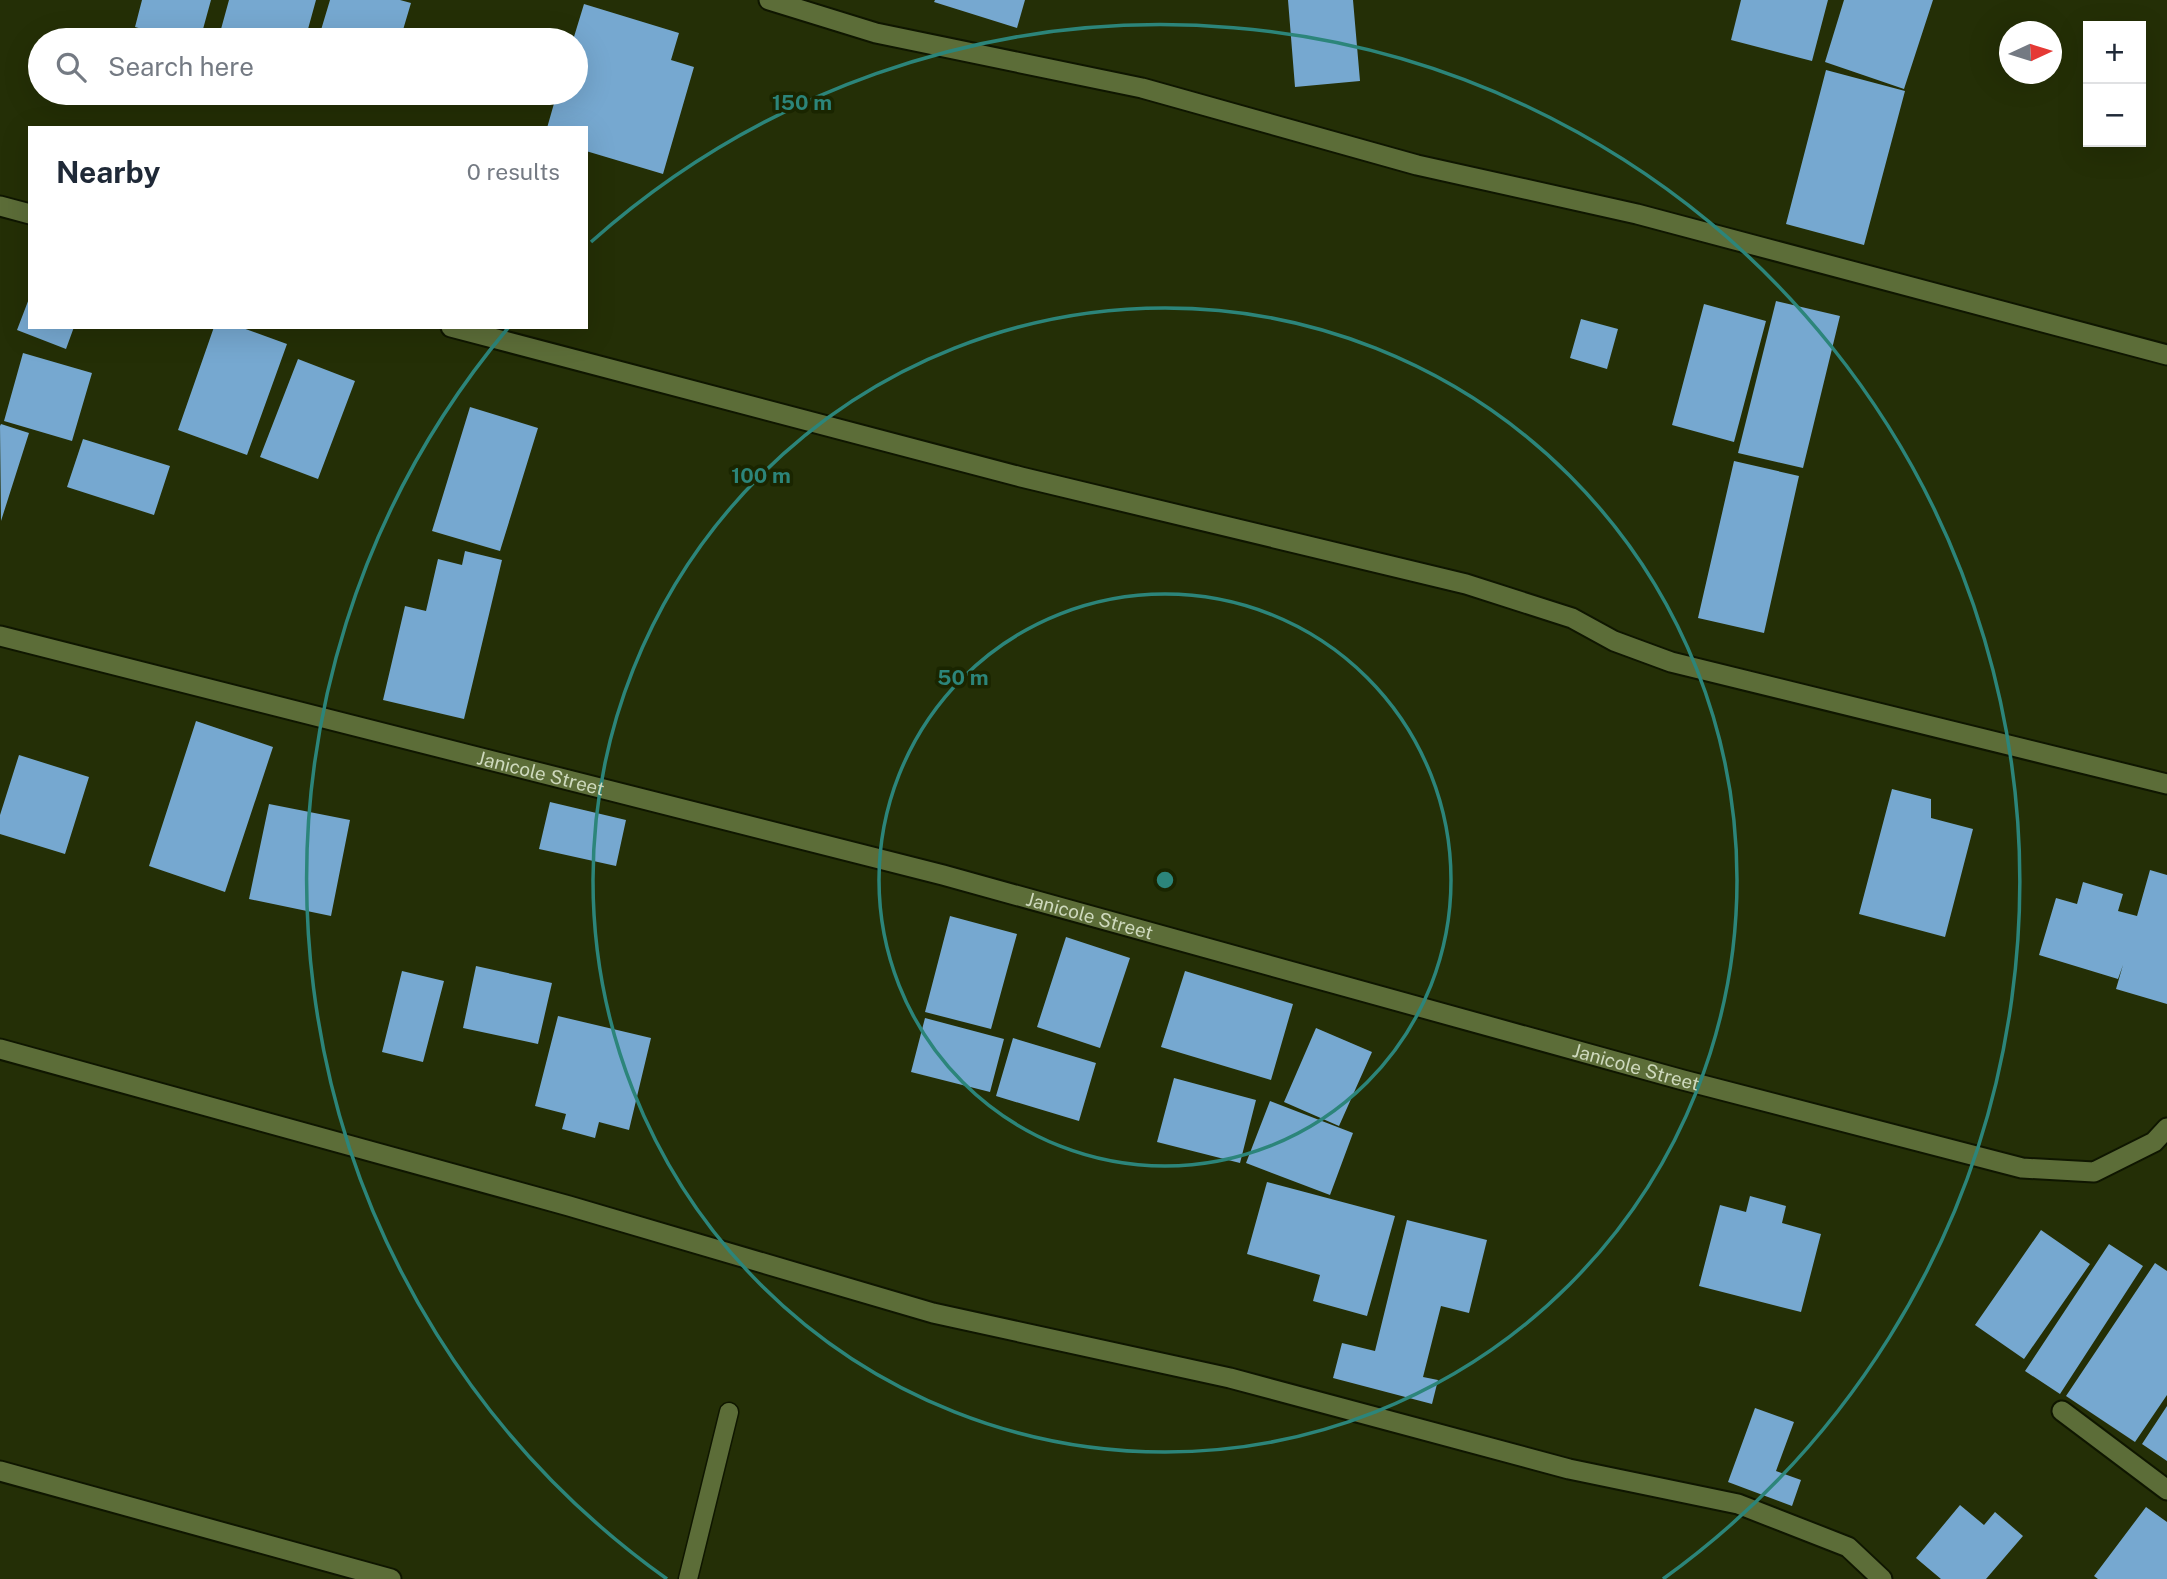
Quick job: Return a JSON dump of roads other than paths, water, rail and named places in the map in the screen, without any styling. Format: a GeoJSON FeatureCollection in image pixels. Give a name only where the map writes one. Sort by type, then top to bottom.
{"type":"FeatureCollection","features":[{"type":"Feature","properties":{"kind":"street"},"geometry":{"type":"LineString","coordinates":[[769,0],[876,33],[1142,88],[1417,164],[1637,214],[2167,355]]}},
{"type":"Feature","properties":{"kind":"street"},"geometry":{"type":"LineString","coordinates":[[0,206],[28,213]]}},
{"type":"Feature","properties":{"kind":"street"},"geometry":{"type":"LineString","coordinates":[[459,329],[1007,473],[1466,584],[1572,618],[1614,641],[1671,662],[2167,784]]}},
{"type":"Feature","properties":{"kind":"street","name":"Janicole Street"},"geometry":{"type":"LineString","coordinates":[[0,636],[943,876],[1683,1080],[2022,1168],[2094,1172],[2154,1142],[2167,1128]]}},
{"type":"Feature","properties":{"kind":"street"},"geometry":{"type":"LineString","coordinates":[[0,1049],[569,1206],[933,1313],[1230,1378],[1569,1469],[1738,1504],[1848,1547],[1882,1579]]}},
{"type":"Feature","properties":{"kind":"street"},"geometry":{"type":"LineString","coordinates":[[2062,1411],[2167,1490]]}},
{"type":"Feature","properties":{"kind":"street"},"geometry":{"type":"LineString","coordinates":[[0,1471],[391,1579]]}},
{"type":"Feature","properties":{"kind":"lane"},"geometry":{"type":"LineString","coordinates":[[688,1579],[729,1412]]}}]}
